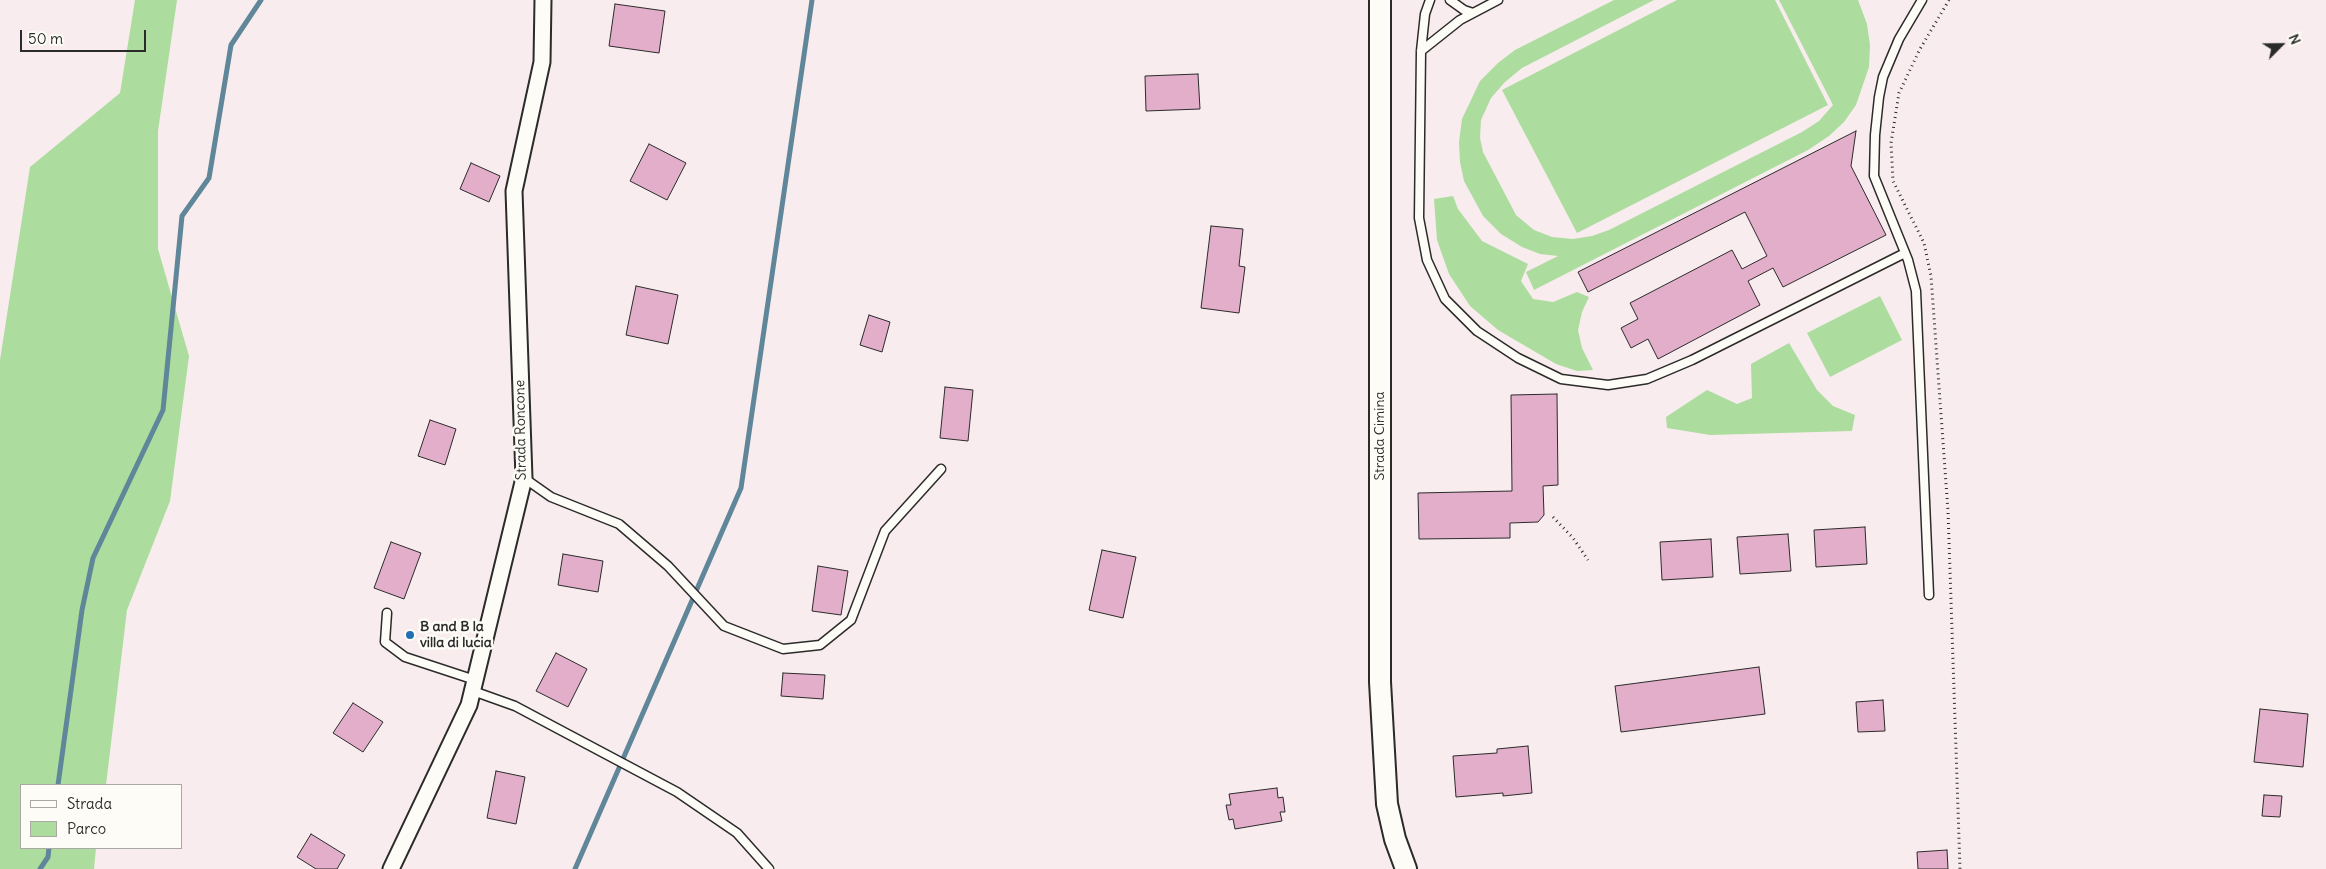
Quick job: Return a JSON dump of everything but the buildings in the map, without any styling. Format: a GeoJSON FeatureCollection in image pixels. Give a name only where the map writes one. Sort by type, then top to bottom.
{"type":"FeatureCollection","features":[{"type":"Feature","properties":{"kind":"main road","name":"Strada Cimina"},"geometry":{"type":"LineString","coordinates":[[1380,0],[1380,682],[1387,804],[1395,839],[1406,869]]}},
{"type":"Feature","properties":{"kind":"street","name":"Strada Roncone"},"geometry":{"type":"LineString","coordinates":[[392,869],[469,705],[524,478],[514,191],[542,62],[543,0]]}},
{"type":"Feature","properties":{"kind":"lane"},"geometry":{"type":"LineString","coordinates":[[1430,0],[1425,14],[1421,51],[1420,218],[1428,260],[1445,299],[1477,331],[1518,358],[1561,380],[1608,385],[1647,379],[1692,360],[1904,253]]}},
{"type":"Feature","properties":{"kind":"lane"},"geometry":{"type":"LineString","coordinates":[[1450,0],[1464,10],[1473,13]]}},
{"type":"Feature","properties":{"kind":"lane"},"geometry":{"type":"LineString","coordinates":[[1421,51],[1473,13],[1498,0]]}},
{"type":"Feature","properties":{"kind":"lane"},"geometry":{"type":"LineString","coordinates":[[1922,0],[1899,40],[1883,77],[1878,97],[1874,135],[1874,176],[1904,253],[1916,291],[1929,595]]}},
{"type":"Feature","properties":{"kind":"lane"},"geometry":{"type":"LineString","coordinates":[[524,478],[551,497],[619,524],[668,566],[724,626],[783,649],[820,645],[851,620],[885,532],[941,470]]}},
{"type":"Feature","properties":{"kind":"lane"},"geometry":{"type":"LineString","coordinates":[[387,613],[385,642],[405,657],[474,686],[515,706],[676,792],[737,833],[769,869]]}},
{"type":"Feature","properties":{"kind":"path"},"geometry":{"type":"LineString","coordinates":[[1949,0],[1920,49],[1899,92],[1891,143],[1893,180],[1924,243],[1931,276],[1948,511],[1960,869]]}},
{"type":"Feature","properties":{"kind":"path"},"geometry":{"type":"LineString","coordinates":[[1553,517],[1573,538],[1588,560]]}},
{"type":"Feature","properties":{"kind":"green space"},"geometry":{"type":"Polygon","coordinates":[[[135,0],[177,0],[158,131],[158,249],[189,356],[170,501],[127,610],[106,784],[20,784],[20,849],[96,849],[94,869],[0,869],[0,360],[30,167],[120,93],[135,0]]]}},
{"type":"Feature","properties":{"kind":"green space"},"geometry":{"type":"Polygon","coordinates":[[[1614,0],[1654,0],[1522,68],[1505,82],[1491,98],[1481,120],[1480,138],[1483,152],[1516,215],[1534,230],[1552,237],[1573,239],[1592,236],[1609,230],[1802,132],[1819,121],[1833,105],[1779,0],[1858,0],[1867,24],[1870,45],[1869,67],[1856,105],[1844,122],[1829,136],[1808,150],[1534,290],[1526,272],[1558,256],[1540,254],[1522,247],[1501,234],[1483,216],[1464,181],[1460,162],[1459,142],[1462,119],[1480,81],[1498,63],[1515,50],[1614,0]]]}},
{"type":"Feature","properties":{"kind":"green space"},"geometry":{"type":"Polygon","coordinates":[[[1677,0],[1775,0],[1828,105],[1577,233],[1502,90],[1677,0]]]}},
{"type":"Feature","properties":{"kind":"green space"},"geometry":{"type":"Polygon","coordinates":[[[1453,196],[1458,209],[1482,241],[1528,264],[1521,281],[1533,299],[1553,302],[1577,292],[1589,297],[1582,312],[1578,330],[1582,348],[1593,370],[1577,371],[1556,364],[1498,330],[1470,306],[1449,274],[1437,240],[1434,199],[1453,196]]]}},
{"type":"Feature","properties":{"kind":"green space"},"geometry":{"type":"Polygon","coordinates":[[[1880,296],[1902,340],[1830,377],[1807,333],[1880,296]]]}},
{"type":"Feature","properties":{"kind":"green space"},"geometry":{"type":"Polygon","coordinates":[[[1789,343],[1817,390],[1833,406],[1855,415],[1852,431],[1710,435],[1667,428],[1666,417],[1707,390],[1737,404],[1752,398],[1751,364],[1789,343]]]}},
{"type":"Feature","properties":{"kind":"waterway"},"geometry":{"type":"LineString","coordinates":[[58,784],[82,610],[93,558],[163,410],[182,216],[209,178],[231,45],[261,0]]}},
{"type":"Feature","properties":{"kind":"waterway"},"geometry":{"type":"LineString","coordinates":[[575,869],[741,488],[812,0]]}},
{"type":"Feature","properties":{"kind":"waterway"},"geometry":{"type":"LineString","coordinates":[[40,869],[48,857],[49,849]]}},
{"type":"Feature","properties":{"kind":"place","name":"B and B la villa di lucia"},"geometry":{"type":"Point","coordinates":[410,635]}}]}
